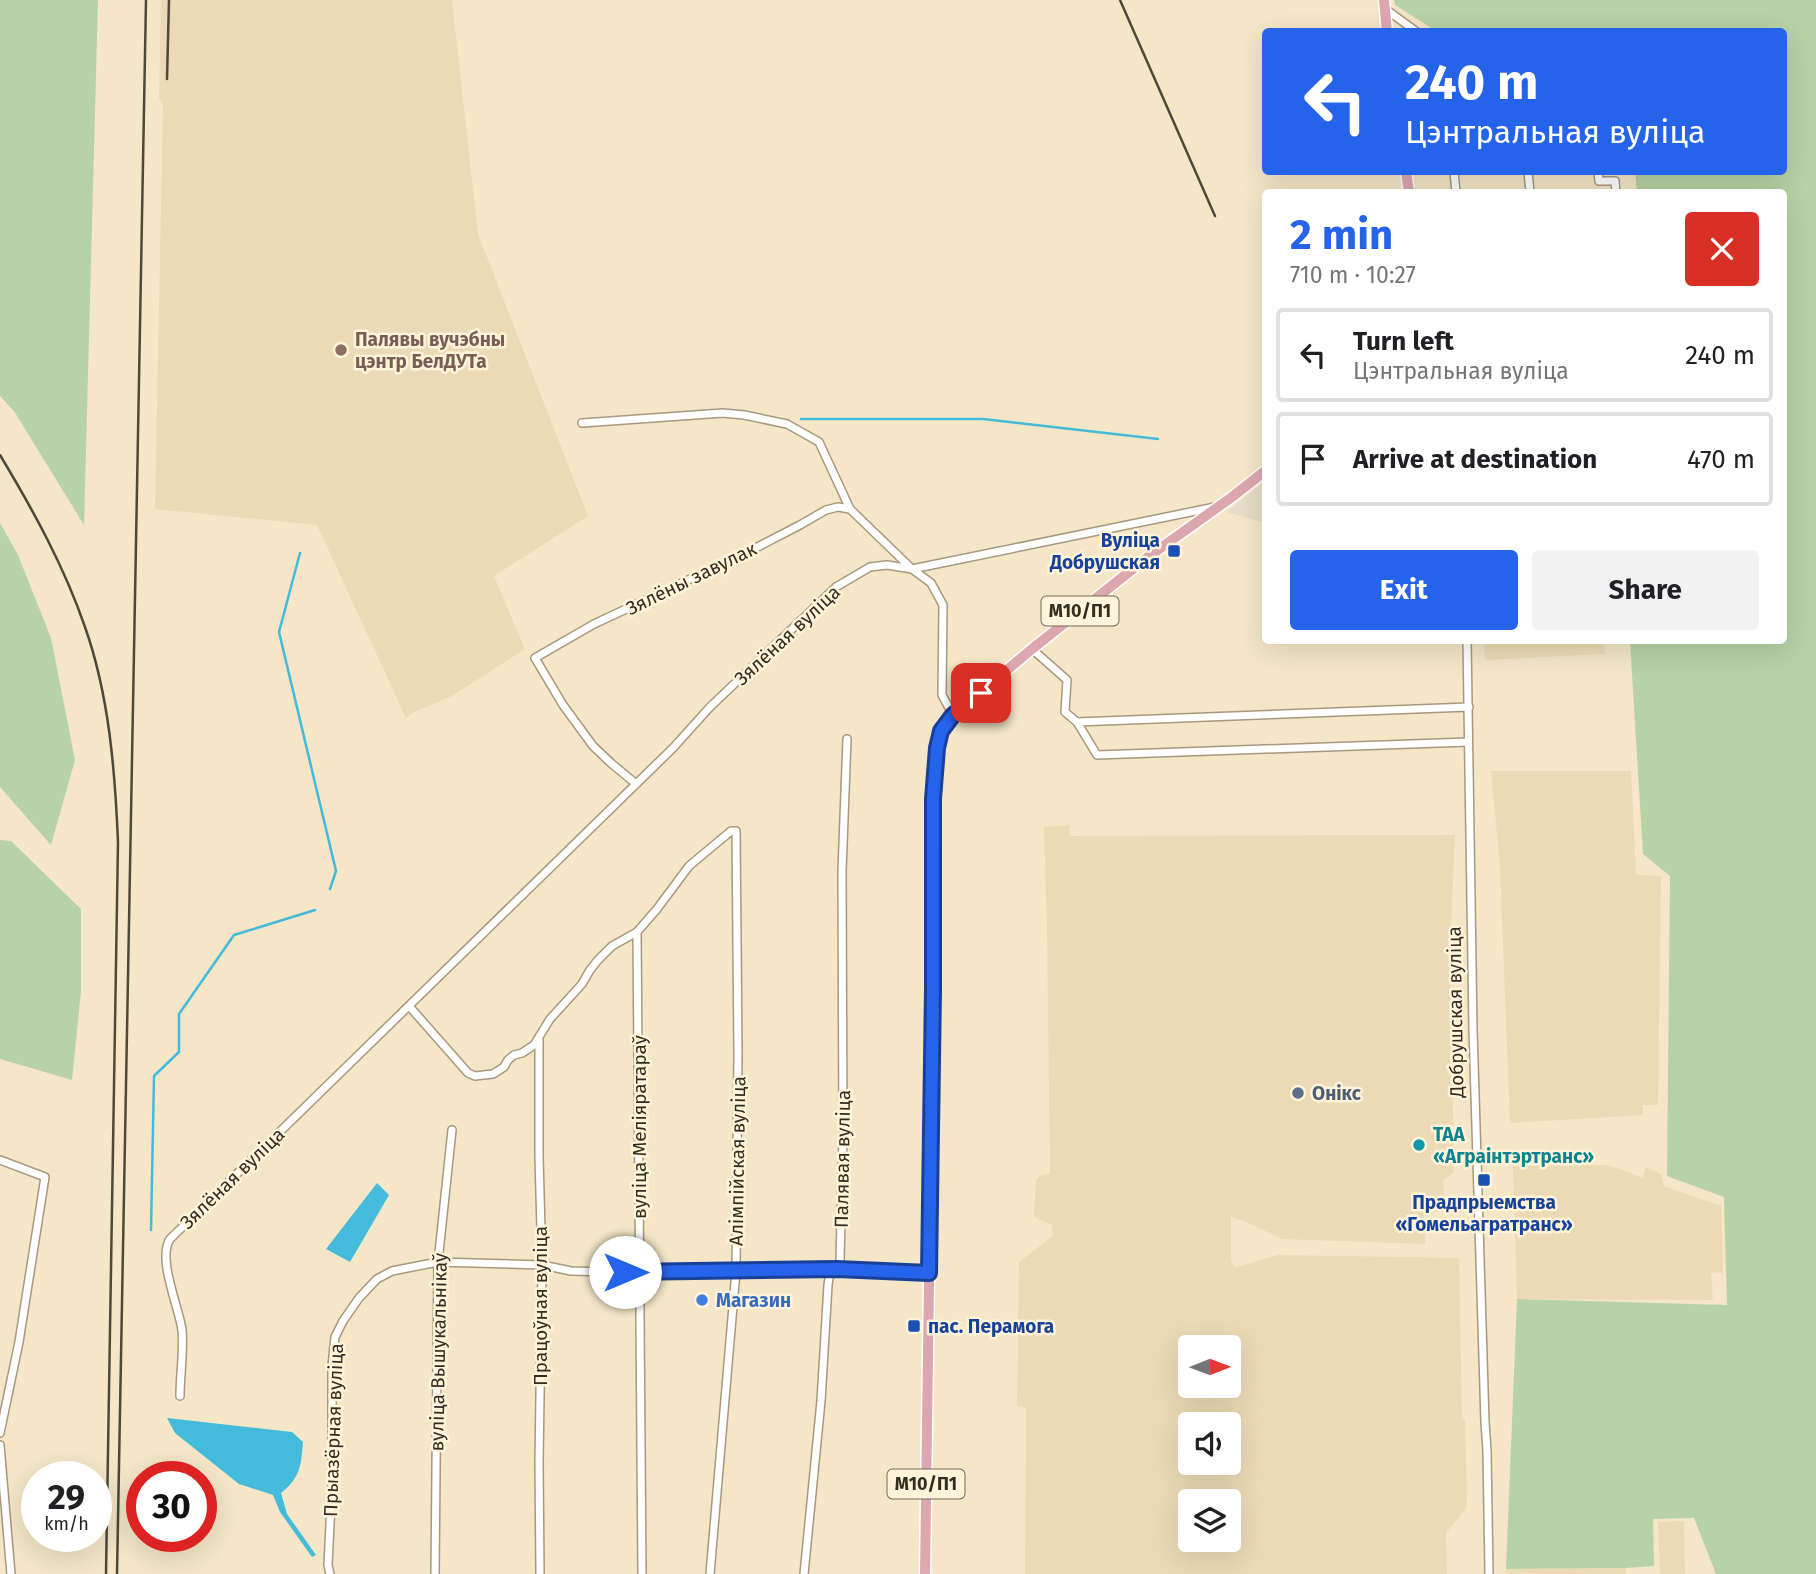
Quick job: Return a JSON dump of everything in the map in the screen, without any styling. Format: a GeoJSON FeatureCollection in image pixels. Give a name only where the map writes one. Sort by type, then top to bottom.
{"type":"FeatureCollection","features":[{"type":"Feature","properties":{"kind":"main road"},"geometry":{"type":"LineString","coordinates":[[1384,4],[1387,28]]}},
{"type":"Feature","properties":{"kind":"main road","name":"М10/П1"},"geometry":{"type":"LineString","coordinates":[[925,1574],[933,799],[941,731],[953,715],[1032,649],[1127,573],[1262,473]]}},
{"type":"Feature","properties":{"kind":"street"},"geometry":{"type":"LineString","coordinates":[[1384,4],[1412,28]]}},
{"type":"Feature","properties":{"kind":"street"},"geometry":{"type":"LineString","coordinates":[[1598,175],[1598,181],[1615,181],[1616,189]]}},
{"type":"Feature","properties":{"kind":"street"},"geometry":{"type":"LineString","coordinates":[[582,423],[723,413],[787,424],[819,442],[850,509],[912,569],[932,583],[943,605],[942,695],[953,715]]}},
{"type":"Feature","properties":{"kind":"street","name":"Зялёная вуліца"},"geometry":{"type":"LineString","coordinates":[[180,1396],[182,1329],[165,1257],[167,1243],[673,748],[710,707],[836,587],[870,568],[887,565],[912,569],[1220,505]]}},
{"type":"Feature","properties":{"kind":"street","name":"Зялёны завулак"},"geometry":{"type":"LineString","coordinates":[[635,783],[593,746],[563,705],[535,658],[594,624],[758,546],[826,510],[838,507],[850,509]]}},
{"type":"Feature","properties":{"kind":"street","name":"Добрушская вуліца"},"geometry":{"type":"LineString","coordinates":[[1467,644],[1473,1029],[1489,1574]]}},
{"type":"Feature","properties":{"kind":"street"},"geometry":{"type":"LineString","coordinates":[[1032,649],[1066,680],[1065,712],[1077,722],[1097,755],[1468,742]]}},
{"type":"Feature","properties":{"kind":"street"},"geometry":{"type":"LineString","coordinates":[[1077,722],[1469,707]]}},
{"type":"Feature","properties":{"kind":"street","name":"Палявая вуліца"},"geometry":{"type":"LineString","coordinates":[[804,1574],[821,1401],[828,1285],[830,1272],[837,1269],[840,1259],[843,1136],[842,871],[847,738]]}},
{"type":"Feature","properties":{"kind":"street","name":"Алімпійская вуліца"},"geometry":{"type":"LineString","coordinates":[[637,932],[689,866],[731,831],[736,831],[736,1271],[710,1574]]}},
{"type":"Feature","properties":{"kind":"street"},"geometry":{"type":"LineString","coordinates":[[409,1006],[468,1073],[475,1076],[493,1074],[504,1067],[514,1055],[528,1050],[539,1039],[550,1019],[612,946],[637,932]]}},
{"type":"Feature","properties":{"kind":"street","name":"вуліца Меліяратараў"},"geometry":{"type":"LineString","coordinates":[[637,932],[642,1574]]}},
{"type":"Feature","properties":{"kind":"street","name":"Працоўная вуліца"},"geometry":{"type":"LineString","coordinates":[[539,1039],[542,1265],[540,1574]]}},
{"type":"Feature","properties":{"kind":"street","name":"вуліца Вышукальнікаў"},"geometry":{"type":"LineString","coordinates":[[435,1574],[438,1262],[452,1130]]}},
{"type":"Feature","properties":{"kind":"street"},"geometry":{"type":"LineString","coordinates":[[0,1160],[45,1177],[19,1342],[0,1433]]}},
{"type":"Feature","properties":{"kind":"street","name":"Прыазёрная вуліца"},"geometry":{"type":"LineString","coordinates":[[330,1574],[332,1366],[335,1337],[359,1298],[377,1279],[392,1271],[438,1262],[542,1265],[571,1271],[837,1269],[929,1273]]}},
{"type":"Feature","properties":{"kind":"street"},"geometry":{"type":"LineString","coordinates":[[0,1445],[11,1574]]}},
{"type":"Feature","properties":{"kind":"shaded area","name":"Палявы вучэбны цэнтр БелДУТа"},"geometry":{"type":"Polygon","coordinates":[[[161,0],[452,0],[478,234],[588,516],[494,576],[525,649],[452,696],[406,718],[317,525],[155,509],[163,105],[159,98],[161,0]]]}},
{"type":"Feature","properties":{"kind":"shaded area"},"geometry":{"type":"Polygon","coordinates":[[[1262,483],[1262,522],[1227,512],[1262,483]]]}},
{"type":"Feature","properties":{"kind":"shaded area"},"geometry":{"type":"Polygon","coordinates":[[[1484,644],[1604,644],[1605,654],[1485,660],[1484,644]]]}},
{"type":"Feature","properties":{"kind":"shaded area"},"geometry":{"type":"Polygon","coordinates":[[[1491,771],[1631,771],[1636,875],[1661,876],[1658,1105],[1643,1105],[1643,1115],[1510,1123],[1500,867],[1491,771]]]}},
{"type":"Feature","properties":{"kind":"shaded area"},"geometry":{"type":"Polygon","coordinates":[[[1069,825],[1070,836],[1455,835],[1450,949],[1454,1172],[1443,1180],[1444,1211],[1424,1212],[1425,1244],[1282,1239],[1231,1217],[1231,1260],[1234,1268],[1278,1255],[1459,1258],[1462,1419],[1465,1419],[1467,1507],[1446,1533],[1447,1574],[1025,1574],[1026,1408],[1017,1406],[1019,1262],[1053,1236],[1052,1225],[1034,1217],[1036,1180],[1041,1175],[1050,1174],[1044,827],[1069,825]]]}},
{"type":"Feature","properties":{"kind":"shaded area"},"geometry":{"type":"Polygon","coordinates":[[[1608,1165],[1643,1178],[1646,1167],[1661,1174],[1664,1186],[1721,1206],[1723,1273],[1711,1272],[1713,1300],[1517,1299],[1513,1166],[1608,1165]]]}},
{"type":"Feature","properties":{"kind":"shaded area"},"geometry":{"type":"Polygon","coordinates":[[[1684,1521],[1685,1574],[1660,1574],[1658,1522],[1684,1521]]]}},
{"type":"Feature","properties":{"kind":"shaded area"},"geometry":{"type":"Polygon","coordinates":[[[1626,1568],[1626,1574],[1506,1574],[1506,1569],[1626,1568]]]}},
{"type":"Feature","properties":{"kind":"green space"},"geometry":{"type":"Polygon","coordinates":[[[0,0],[98,0],[84,525],[14,411],[0,396],[0,0]]]}},
{"type":"Feature","properties":{"kind":"green space"},"geometry":{"type":"Polygon","coordinates":[[[1394,0],[1816,0],[1816,1574],[1716,1574],[1694,1518],[1653,1519],[1654,1566],[1506,1569],[1517,1299],[1727,1305],[1724,1197],[1667,1176],[1670,876],[1643,854],[1630,644],[1787,644],[1787,189],[1637,189],[1635,175],[1787,175],[1787,28],[1431,28],[1395,5],[1394,0]]]}},
{"type":"Feature","properties":{"kind":"green space"},"geometry":{"type":"Polygon","coordinates":[[[0,523],[18,555],[51,638],[75,760],[51,845],[0,787],[0,523]]]}},
{"type":"Feature","properties":{"kind":"green space"},"geometry":{"type":"Polygon","coordinates":[[[0,840],[11,841],[81,909],[81,991],[72,1080],[0,1059],[0,840]]]}},
{"type":"Feature","properties":{"kind":"water"},"geometry":{"type":"Polygon","coordinates":[[[377,1183],[389,1195],[350,1262],[326,1249],[377,1183]]]}},
{"type":"Feature","properties":{"kind":"water"},"geometry":{"type":"Polygon","coordinates":[[[167,1418],[292,1432],[303,1442],[301,1458],[292,1482],[281,1493],[287,1514],[316,1555],[312,1557],[280,1512],[273,1495],[239,1484],[217,1466],[217,1461],[210,1461],[175,1433],[167,1418]]]}},
{"type":"Feature","properties":{"kind":"waterway"},"geometry":{"type":"LineString","coordinates":[[801,419],[983,419],[1158,439]]}},
{"type":"Feature","properties":{"kind":"waterway"},"geometry":{"type":"LineString","coordinates":[[300,553],[279,632],[336,871],[330,889]]}},
{"type":"Feature","properties":{"kind":"waterway"},"geometry":{"type":"LineString","coordinates":[[151,1230],[154,1076],[179,1052],[179,1014],[234,935],[315,910]]}},
{"type":"Feature","properties":{"kind":"railway"},"geometry":{"type":"LineString","coordinates":[[117,1574],[146,0]]}},
{"type":"Feature","properties":{"kind":"railway"},"geometry":{"type":"LineString","coordinates":[[167,79],[169,0]]}},
{"type":"Feature","properties":{"kind":"railway"},"geometry":{"type":"LineString","coordinates":[[1120,0],[1215,216]]}},
{"type":"Feature","properties":{"kind":"railway"},"geometry":{"type":"LineString","coordinates":[[0,455],[47,539],[77,604],[100,679],[113,760],[118,842],[106,1574]]}},
{"type":"Feature","properties":{"kind":"place","name":"Палявы вучэбны цэнтр БелДУТа"},"geometry":{"type":"Point","coordinates":[341,350]}},
{"type":"Feature","properties":{"kind":"place","name":"Вуліца Добрушская"},"geometry":{"type":"Point","coordinates":[1174,551]}},
{"type":"Feature","properties":{"kind":"place","name":"Онікс"},"geometry":{"type":"Point","coordinates":[1298,1093]}},
{"type":"Feature","properties":{"kind":"place","name":"ТАА «Аграінтэртранс»"},"geometry":{"type":"Point","coordinates":[1419,1145]}},
{"type":"Feature","properties":{"kind":"place","name":"Прадпрыемства «Гомельагратранс»"},"geometry":{"type":"Point","coordinates":[1484,1180]}},
{"type":"Feature","properties":{"kind":"place","name":"Магазин"},"geometry":{"type":"Point","coordinates":[702,1300]}},
{"type":"Feature","properties":{"kind":"place","name":"пас. Перамога"},"geometry":{"type":"Point","coordinates":[914,1326]}},
{"type":"Feature","properties":{"kind":"route"},"geometry":{"type":"LineString","coordinates":[[625,1272],[837,1269],[929,1273],[933,799],[937,748],[941,731],[953,715],[981,693]]}}]}
